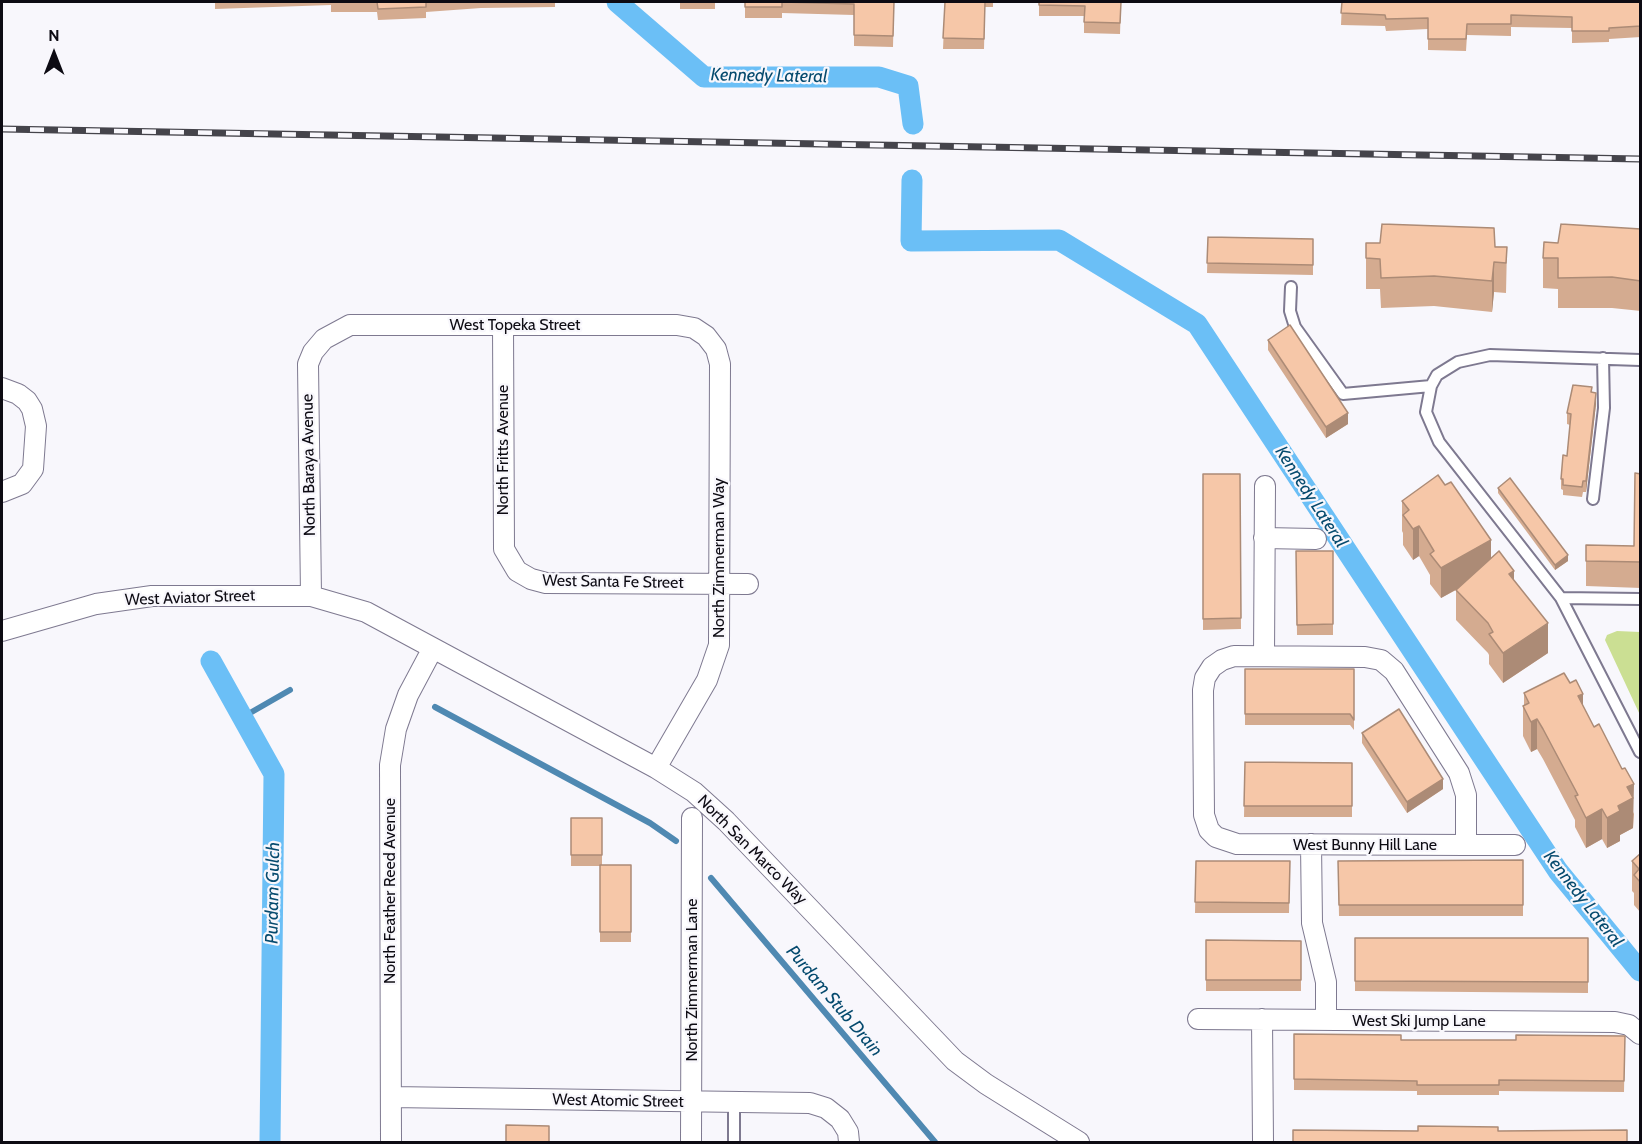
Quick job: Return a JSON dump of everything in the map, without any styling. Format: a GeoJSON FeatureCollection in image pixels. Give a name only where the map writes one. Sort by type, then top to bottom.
{"type":"FeatureCollection","features":[{"type":"Feature","properties":{"kind":"street","name":"West Topeka Street"},"geometry":{"type":"LineString","coordinates":[[324,339],[350,325],[677,325],[694,328],[706,336]]}},
{"type":"Feature","properties":{"kind":"street","name":"North Fritts Avenue"},"geometry":{"type":"LineString","coordinates":[[503,325],[504,549],[517,571]]}},
{"type":"Feature","properties":{"kind":"street","name":"North Zimmerman Way"},"geometry":{"type":"LineString","coordinates":[[656,768],[707,680],[719,645],[720,364],[716,349],[706,336]]}},
{"type":"Feature","properties":{"kind":"street","name":"North Baraya Avenue"},"geometry":{"type":"LineString","coordinates":[[311,596],[308,364],[313,352],[324,339]]}},
{"type":"Feature","properties":{"kind":"street"},"geometry":{"type":"LineString","coordinates":[[2,388],[18,394],[27,401],[32,409],[36,426],[35,462],[29,475],[22,484],[2,492]]}},
{"type":"Feature","properties":{"kind":"street"},"geometry":{"type":"LineString","coordinates":[[1265,486],[1264,656],[1365,657],[1381,660],[1394,671],[1459,773],[1466,795],[1466,845]]}},
{"type":"Feature","properties":{"kind":"street"},"geometry":{"type":"LineString","coordinates":[[1264,538],[1316,538]]}},
{"type":"Feature","properties":{"kind":"street","name":"West Santa Fe Street"},"geometry":{"type":"LineString","coordinates":[[517,571],[531,579],[546,583],[748,584]]}},
{"type":"Feature","properties":{"kind":"street","name":"West Aviator Street"},"geometry":{"type":"LineString","coordinates":[[2,631],[96,604],[152,597],[311,596]]}},
{"type":"Feature","properties":{"kind":"street","name":"North San Marco Way"},"geometry":{"type":"LineString","coordinates":[[311,596],[366,612],[656,768],[694,792],[726,820],[956,1061],[986,1084],[1078,1143]]}},
{"type":"Feature","properties":{"kind":"street","name":"North Feather Reed Avenue"},"geometry":{"type":"LineString","coordinates":[[390,1143],[390,765],[396,729],[408,695],[433,648]]}},
{"type":"Feature","properties":{"kind":"street","name":"West Bunny Hill Lane"},"geometry":{"type":"LineString","coordinates":[[1264,656],[1234,656],[1222,660],[1212,667],[1205,678],[1203,690],[1204,815],[1209,830],[1216,837],[1237,844],[1515,845]]}},
{"type":"Feature","properties":{"kind":"street","name":"North Zimmerman Lane"},"geometry":{"type":"LineString","coordinates":[[691,1143],[692,818]]}},
{"type":"Feature","properties":{"kind":"street"},"geometry":{"type":"LineString","coordinates":[[1311,844],[1312,923],[1326,982],[1326,1020]]}},
{"type":"Feature","properties":{"kind":"street","name":"West Ski Jump Lane"},"geometry":{"type":"LineString","coordinates":[[1198,1019],[1615,1022],[1640,1032]]}},
{"type":"Feature","properties":{"kind":"street"},"geometry":{"type":"LineString","coordinates":[[1262,1019],[1263,1143]]}},
{"type":"Feature","properties":{"kind":"street","name":"West Atomic Street"},"geometry":{"type":"LineString","coordinates":[[391,1097],[810,1103],[826,1108],[840,1119],[848,1132],[849,1143]]}},
{"type":"Feature","properties":{"kind":"lane"},"geometry":{"type":"LineString","coordinates":[[1291,287],[1290,311],[1295,327],[1343,394],[1431,386]]}},
{"type":"Feature","properties":{"kind":"lane"},"geometry":{"type":"LineString","coordinates":[[1641,360],[1490,355],[1458,362],[1437,375],[1431,386],[1426,412],[1439,442],[1561,598],[1641,752]]}},
{"type":"Feature","properties":{"kind":"lane"},"geometry":{"type":"LineString","coordinates":[[1593,499],[1604,408],[1603,358]]}},
{"type":"Feature","properties":{"kind":"lane"},"geometry":{"type":"LineString","coordinates":[[1561,598],[1641,599]]}},
{"type":"Feature","properties":{"kind":"lane"},"geometry":{"type":"LineString","coordinates":[[734,1103],[734,1143]]}},
{"type":"Feature","properties":{"kind":"green space"},"geometry":{"type":"Polygon","coordinates":[[[1617,631],[1640,632],[1640,715],[1605,640],[1607,635],[1617,631]]]}},
{"type":"Feature","properties":{"kind":"building"},"geometry":{"type":"Polygon","coordinates":[[[377,2],[426,2],[426,7],[378,9],[377,2]]]}},
{"type":"Feature","properties":{"kind":"building"},"geometry":{"type":"Polygon","coordinates":[[[745,2],[782,2],[782,7],[745,7],[745,2]]]}},
{"type":"Feature","properties":{"kind":"building"},"geometry":{"type":"Polygon","coordinates":[[[782,2],[894,2],[893,36],[854,35],[854,4],[782,2]]]}},
{"type":"Feature","properties":{"kind":"building"},"geometry":{"type":"Polygon","coordinates":[[[945,2],[985,2],[984,39],[943,38],[945,2]]]}},
{"type":"Feature","properties":{"kind":"building"},"geometry":{"type":"Polygon","coordinates":[[[1039,2],[1121,2],[1120,23],[1084,22],[1085,6],[1039,5],[1039,2]]]}},
{"type":"Feature","properties":{"kind":"building"},"geometry":{"type":"Polygon","coordinates":[[[1342,2],[1641,2],[1641,26],[1609,28],[1609,31],[1572,31],[1572,17],[1511,15],[1511,24],[1467,24],[1466,39],[1428,39],[1428,18],[1386,19],[1385,15],[1341,13],[1342,2]]]}},
{"type":"Feature","properties":{"kind":"building"},"geometry":{"type":"Polygon","coordinates":[[[1382,224],[1494,228],[1495,247],[1507,247],[1506,263],[1494,262],[1492,281],[1434,276],[1381,278],[1380,259],[1366,258],[1366,243],[1380,243],[1382,224]]]}},
{"type":"Feature","properties":{"kind":"building"},"geometry":{"type":"Polygon","coordinates":[[[1561,224],[1641,229],[1641,281],[1612,277],[1558,278],[1558,258],[1543,258],[1544,242],[1558,243],[1561,224]]]}},
{"type":"Feature","properties":{"kind":"building"},"geometry":{"type":"Polygon","coordinates":[[[1208,237],[1313,239],[1313,265],[1207,263],[1208,237]]]}},
{"type":"Feature","properties":{"kind":"building"},"geometry":{"type":"Polygon","coordinates":[[[1290,325],[1348,413],[1326,427],[1268,340],[1290,325]]]}},
{"type":"Feature","properties":{"kind":"building"},"geometry":{"type":"Polygon","coordinates":[[[1573,385],[1592,387],[1591,392],[1596,393],[1586,481],[1583,481],[1582,487],[1563,485],[1563,479],[1561,479],[1563,455],[1567,456],[1571,414],[1567,413],[1573,385]]]}},
{"type":"Feature","properties":{"kind":"building"},"geometry":{"type":"Polygon","coordinates":[[[1635,473],[1641,474],[1641,562],[1586,561],[1586,545],[1634,546],[1635,473]]]}},
{"type":"Feature","properties":{"kind":"building"},"geometry":{"type":"Polygon","coordinates":[[[1203,474],[1240,474],[1241,618],[1203,619],[1203,474]]]}},
{"type":"Feature","properties":{"kind":"building"},"geometry":{"type":"Polygon","coordinates":[[[1438,475],[1445,485],[1451,482],[1491,540],[1441,568],[1430,554],[1434,551],[1419,526],[1413,529],[1403,515],[1409,510],[1402,501],[1438,475]]]}},
{"type":"Feature","properties":{"kind":"building"},"geometry":{"type":"Polygon","coordinates":[[[1510,478],[1568,555],[1555,565],[1498,488],[1510,478]]]}},
{"type":"Feature","properties":{"kind":"building"},"geometry":{"type":"Polygon","coordinates":[[[1296,551],[1333,551],[1333,624],[1297,625],[1296,551]]]}},
{"type":"Feature","properties":{"kind":"building"},"geometry":{"type":"Polygon","coordinates":[[[1499,551],[1514,571],[1509,574],[1548,623],[1503,653],[1489,634],[1493,632],[1488,623],[1456,590],[1499,551]]]}},
{"type":"Feature","properties":{"kind":"building"},"geometry":{"type":"Polygon","coordinates":[[[1245,669],[1354,669],[1354,720],[1350,714],[1245,714],[1245,669]]]}},
{"type":"Feature","properties":{"kind":"building"},"geometry":{"type":"Polygon","coordinates":[[[1564,673],[1570,683],[1576,680],[1583,694],[1578,696],[1594,727],[1599,724],[1622,769],[1625,768],[1634,784],[1627,787],[1633,798],[1618,806],[1620,811],[1607,818],[1602,809],[1586,818],[1575,796],[1578,795],[1543,729],[1537,719],[1531,722],[1523,706],[1529,703],[1524,693],[1564,673]]]}},
{"type":"Feature","properties":{"kind":"building"},"geometry":{"type":"Polygon","coordinates":[[[1399,709],[1443,779],[1407,802],[1362,733],[1399,709]]]}},
{"type":"Feature","properties":{"kind":"building"},"geometry":{"type":"Polygon","coordinates":[[[1245,762],[1352,763],[1352,806],[1244,806],[1245,762]]]}},
{"type":"Feature","properties":{"kind":"building"},"geometry":{"type":"Polygon","coordinates":[[[571,818],[602,818],[602,855],[571,855],[571,818]]]}},
{"type":"Feature","properties":{"kind":"building"},"geometry":{"type":"Polygon","coordinates":[[[1641,853],[1641,883],[1634,875],[1639,869],[1632,861],[1641,853]]]}},
{"type":"Feature","properties":{"kind":"building"},"geometry":{"type":"Polygon","coordinates":[[[1523,860],[1523,905],[1339,905],[1338,861],[1523,860]]]}},
{"type":"Feature","properties":{"kind":"building"},"geometry":{"type":"Polygon","coordinates":[[[1196,861],[1290,861],[1289,903],[1195,902],[1196,861]]]}},
{"type":"Feature","properties":{"kind":"building"},"geometry":{"type":"Polygon","coordinates":[[[600,865],[631,865],[631,932],[600,932],[600,865]]]}},
{"type":"Feature","properties":{"kind":"building"},"geometry":{"type":"Polygon","coordinates":[[[1355,938],[1588,938],[1588,982],[1355,981],[1355,938]]]}},
{"type":"Feature","properties":{"kind":"building"},"geometry":{"type":"Polygon","coordinates":[[[1206,940],[1301,941],[1301,980],[1206,980],[1206,940]]]}},
{"type":"Feature","properties":{"kind":"building"},"geometry":{"type":"Polygon","coordinates":[[[1294,1034],[1401,1035],[1401,1040],[1516,1040],[1516,1035],[1625,1036],[1624,1081],[1499,1080],[1499,1085],[1417,1085],[1417,1081],[1294,1079],[1294,1034]]]}},
{"type":"Feature","properties":{"kind":"building"},"geometry":{"type":"Polygon","coordinates":[[[506,1125],[549,1126],[549,1143],[506,1143],[506,1125]]]}},
{"type":"Feature","properties":{"kind":"building"},"geometry":{"type":"Polygon","coordinates":[[[1418,1126],[1498,1127],[1498,1131],[1627,1130],[1627,1143],[1293,1143],[1293,1130],[1418,1131],[1418,1126]]]}},
{"type":"Feature","properties":{"kind":"waterway","name":"Kennedy Lateral"},"geometry":{"type":"LineString","coordinates":[[617,2],[704,77],[879,77],[908,86],[913,124]]}},
{"type":"Feature","properties":{"kind":"waterway","name":"Kennedy Lateral"},"geometry":{"type":"LineString","coordinates":[[912,180],[911,241],[1059,240],[1197,324],[1558,871],[1640,971]]}},
{"type":"Feature","properties":{"kind":"waterway","name":"Purdam Gulch"},"geometry":{"type":"LineString","coordinates":[[211,661],[274,774],[270,1142]]}},
{"type":"Feature","properties":{"kind":"waterway","name":"Purdam Stub Drain"},"geometry":{"type":"LineString","coordinates":[[243,717],[290,690]]}},
{"type":"Feature","properties":{"kind":"waterway","name":"Purdam Stub Drain"},"geometry":{"type":"LineString","coordinates":[[435,707],[650,823],[676,841]]}},
{"type":"Feature","properties":{"kind":"waterway","name":"Purdam Stub Drain"},"geometry":{"type":"LineString","coordinates":[[711,878],[935,1142]]}},
{"type":"Feature","properties":{"kind":"railway"},"geometry":{"type":"LineString","coordinates":[[2,129],[1640,159]]}}]}
